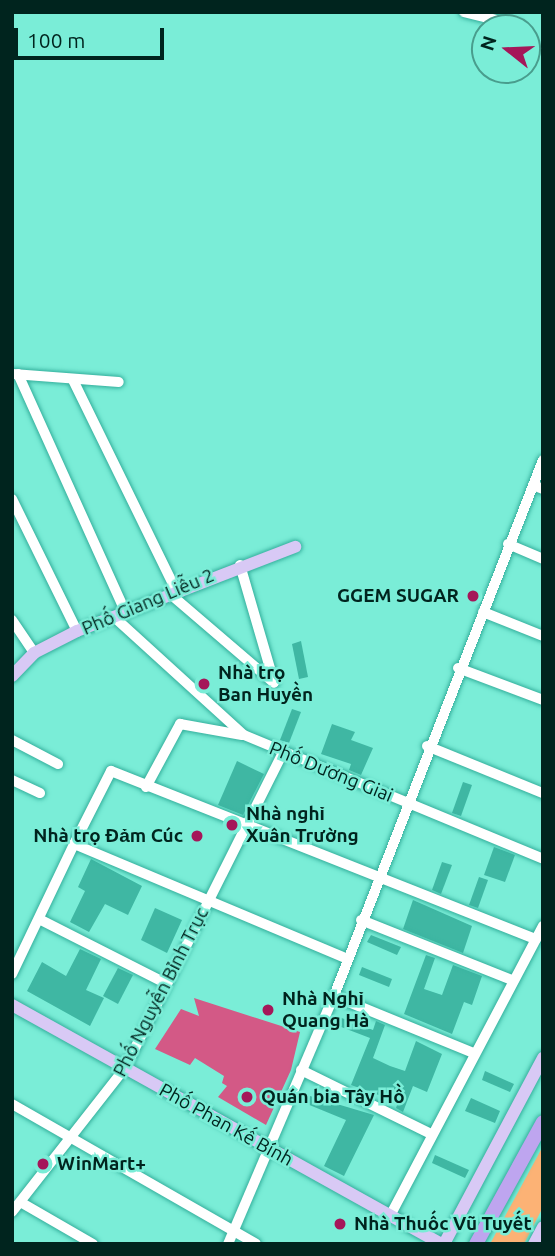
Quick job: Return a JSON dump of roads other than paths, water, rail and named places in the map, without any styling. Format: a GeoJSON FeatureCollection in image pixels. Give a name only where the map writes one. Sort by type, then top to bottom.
{"type":"FeatureCollection","features":[{"type":"Feature","properties":{"kind":"highway"},"geometry":{"type":"LineString","coordinates":[[476,1244],[543,1122]]}},
{"type":"Feature","properties":{"kind":"main road","name":"Phố Giang Liễu 2"},"geometry":{"type":"LineString","coordinates":[[12,677],[34,653],[77,631],[172,591],[295,547]]}},
{"type":"Feature","properties":{"kind":"main road","name":"Phố Phan Kế Bính"},"geometry":{"type":"LineString","coordinates":[[12,1005],[442,1244]]}},
{"type":"Feature","properties":{"kind":"main road"},"geometry":{"type":"LineString","coordinates":[[442,1244],[543,1058]]}},
{"type":"Feature","properties":{"kind":"main road"},"geometry":{"type":"LineString","coordinates":[[534,1244],[543,1227]]}},
{"type":"Feature","properties":{"kind":"street"},"geometry":{"type":"LineString","coordinates":[[15,374],[119,382]]}},
{"type":"Feature","properties":{"kind":"street"},"geometry":{"type":"LineString","coordinates":[[15,374],[125,611]]}},
{"type":"Feature","properties":{"kind":"street"},"geometry":{"type":"LineString","coordinates":[[74,380],[172,591],[274,683],[240,565]]}},
{"type":"Feature","properties":{"kind":"street"},"geometry":{"type":"LineString","coordinates":[[228,1244],[334,996],[458,668],[483,612],[508,544],[538,487],[543,460]]}},
{"type":"Feature","properties":{"kind":"street"},"geometry":{"type":"LineString","coordinates":[[12,499],[77,631]]}},
{"type":"Feature","properties":{"kind":"street"},"geometry":{"type":"LineString","coordinates":[[508,544],[543,559]]}},
{"type":"Feature","properties":{"kind":"street"},"geometry":{"type":"LineString","coordinates":[[483,612],[543,636]]}},
{"type":"Feature","properties":{"kind":"street","name":"Phố Dương Giai"},"geometry":{"type":"LineString","coordinates":[[113,616],[244,735],[282,755],[408,802],[543,859]]}},
{"type":"Feature","properties":{"kind":"street"},"geometry":{"type":"LineString","coordinates":[[12,620],[34,653]]}},
{"type":"Feature","properties":{"kind":"street"},"geometry":{"type":"LineString","coordinates":[[458,668],[543,699]]}},
{"type":"Feature","properties":{"kind":"street"},"geometry":{"type":"LineString","coordinates":[[146,788],[180,724],[244,735]]}},
{"type":"Feature","properties":{"kind":"street"},"geometry":{"type":"LineString","coordinates":[[12,740],[58,764]]}},
{"type":"Feature","properties":{"kind":"street"},"geometry":{"type":"LineString","coordinates":[[427,746],[543,793]]}},
{"type":"Feature","properties":{"kind":"street","name":"Phố Nguyễn Bỉnh Trục"},"geometry":{"type":"LineString","coordinates":[[12,1212],[74,1139],[125,1068],[165,983],[247,828],[282,755]]}},
{"type":"Feature","properties":{"kind":"street"},"geometry":{"type":"LineString","coordinates":[[12,974],[111,771],[146,788],[247,828],[536,939]]}},
{"type":"Feature","properties":{"kind":"street"},"geometry":{"type":"LineString","coordinates":[[12,780],[40,793]]}},
{"type":"Feature","properties":{"kind":"street"},"geometry":{"type":"LineString","coordinates":[[74,844],[207,903],[347,959]]}},
{"type":"Feature","properties":{"kind":"street"},"geometry":{"type":"LineString","coordinates":[[39,919],[165,983]]}},
{"type":"Feature","properties":{"kind":"street"},"geometry":{"type":"LineString","coordinates":[[361,920],[512,979]]}},
{"type":"Feature","properties":{"kind":"street"},"geometry":{"type":"LineString","coordinates":[[390,1216],[512,979],[543,926]]}},
{"type":"Feature","properties":{"kind":"street"},"geometry":{"type":"LineString","coordinates":[[334,996],[474,1053]]}},
{"type":"Feature","properties":{"kind":"street"},"geometry":{"type":"LineString","coordinates":[[301,1070],[431,1134]]}},
{"type":"Feature","properties":{"kind":"street"},"geometry":{"type":"LineString","coordinates":[[12,1104],[256,1244]]}},
{"type":"Feature","properties":{"kind":"street"},"geometry":{"type":"LineString","coordinates":[[22,1203],[93,1244]]}},
{"type":"Feature","properties":{"kind":"place","name":"GGEM SUGAR"},"geometry":{"type":"Point","coordinates":[473,596]}},
{"type":"Feature","properties":{"kind":"place","name":"Nhà trọ Ban Huyền"},"geometry":{"type":"Point","coordinates":[204,684]}},
{"type":"Feature","properties":{"kind":"place","name":"Nhà nghỉ Xuân Trường"},"geometry":{"type":"Point","coordinates":[232,825]}},
{"type":"Feature","properties":{"kind":"place","name":"Nhà trọ Đảm Cúc"},"geometry":{"type":"Point","coordinates":[197,836]}},
{"type":"Feature","properties":{"kind":"place","name":"Nhà Nghỉ Quang Hà"},"geometry":{"type":"Point","coordinates":[268,1010]}},
{"type":"Feature","properties":{"kind":"place","name":"Quán bia Tây Hồ"},"geometry":{"type":"Point","coordinates":[247,1097]}},
{"type":"Feature","properties":{"kind":"place","name":"WinMart+"},"geometry":{"type":"Point","coordinates":[43,1164]}},
{"type":"Feature","properties":{"kind":"place","name":"Nhà Thuốc Vũ Tuyết"},"geometry":{"type":"Point","coordinates":[340,1224]}}]}
